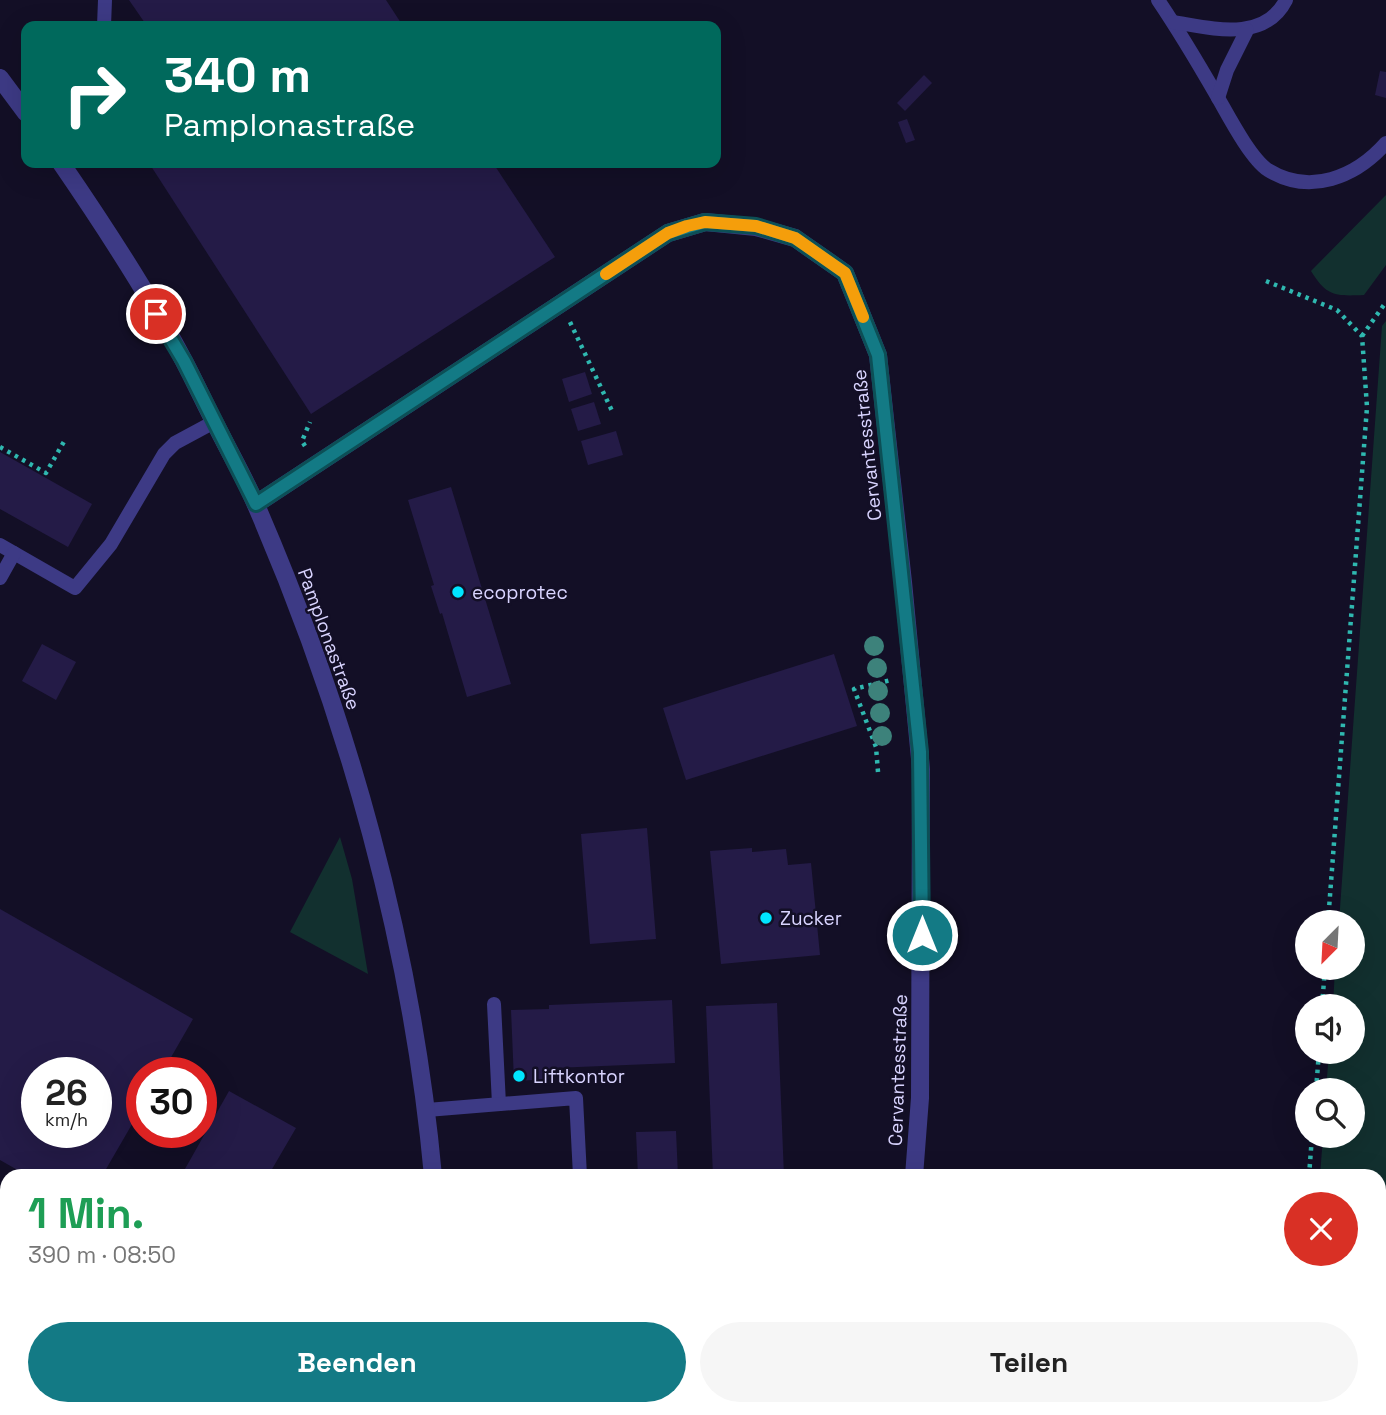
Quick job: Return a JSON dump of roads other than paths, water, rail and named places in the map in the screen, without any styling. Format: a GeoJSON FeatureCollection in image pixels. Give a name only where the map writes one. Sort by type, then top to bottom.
{"type":"FeatureCollection","features":[{"type":"Feature","properties":{"kind":"street"},"geometry":{"type":"LineString","coordinates":[[0,78],[21,106]]}},
{"type":"Feature","properties":{"kind":"street","name":"Pamplonastraße"},"geometry":{"type":"LineString","coordinates":[[64,168],[101,221],[184,361],[256,504],[310,642],[352,768],[384,887],[408,999],[427,1110],[432,1169]]}},
{"type":"Feature","properties":{"kind":"street","name":"Cervantesstraße"},"geometry":{"type":"LineString","coordinates":[[256,504],[668,233],[705,222],[756,226],[795,238],[845,273],[878,355],[920,752],[920,1098],[915,1169]]}},
{"type":"Feature","properties":{"kind":"lane"},"geometry":{"type":"LineString","coordinates":[[104,21],[105,0]]}},
{"type":"Feature","properties":{"kind":"lane"},"geometry":{"type":"LineString","coordinates":[[1158,0],[1237,133],[1267,169],[1302,183],[1338,179],[1372,159],[1386,143]]}},
{"type":"Feature","properties":{"kind":"lane"},"geometry":{"type":"LineString","coordinates":[[1173,22],[1247,30],[1271,18],[1286,0]]}},
{"type":"Feature","properties":{"kind":"lane"},"geometry":{"type":"LineString","coordinates":[[1218,98],[1227,70],[1247,30]]}},
{"type":"Feature","properties":{"kind":"lane"},"geometry":{"type":"LineString","coordinates":[[0,545],[75,588],[111,544],[164,454],[175,443],[214,422]]}},
{"type":"Feature","properties":{"kind":"lane"},"geometry":{"type":"LineString","coordinates":[[0,578],[14,553]]}},
{"type":"Feature","properties":{"kind":"lane"},"geometry":{"type":"LineString","coordinates":[[494,1004],[499,1104]]}},
{"type":"Feature","properties":{"kind":"lane"},"geometry":{"type":"LineString","coordinates":[[427,1110],[576,1098],[580,1169]]}},
{"type":"Feature","properties":{"kind":"place","name":"ecoprotec"},"geometry":{"type":"Point","coordinates":[458,592]}},
{"type":"Feature","properties":{"kind":"place","name":"Zucker"},"geometry":{"type":"Point","coordinates":[766,918]}},
{"type":"Feature","properties":{"kind":"place","name":"Liftkontor"},"geometry":{"type":"Point","coordinates":[519,1076]}}]}
